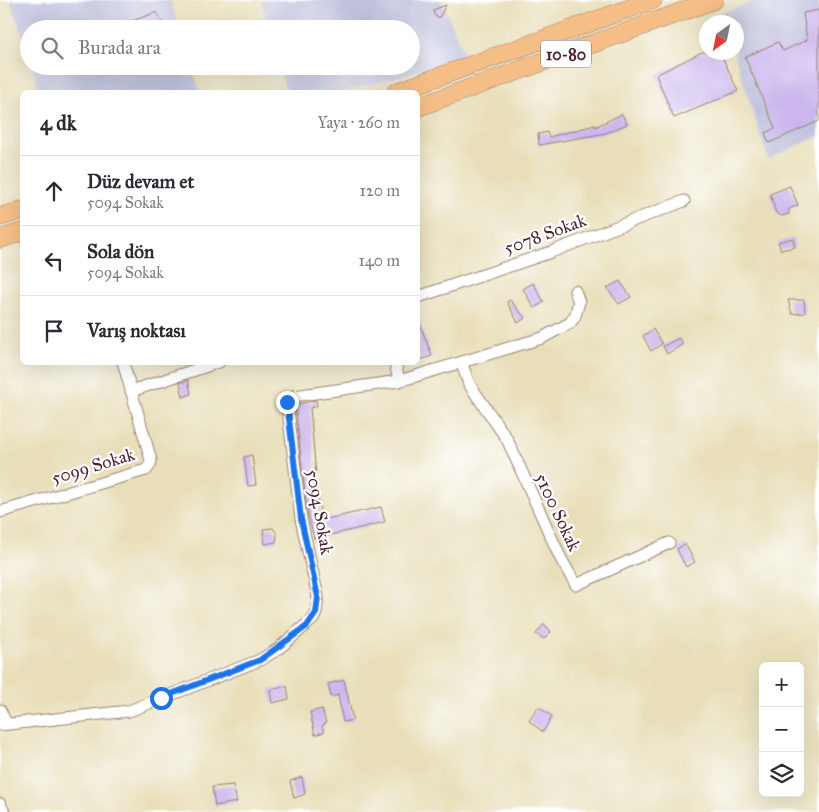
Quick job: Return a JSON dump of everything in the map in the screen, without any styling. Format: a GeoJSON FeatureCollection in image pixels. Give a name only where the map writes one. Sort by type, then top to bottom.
{"type":"FeatureCollection","features":[{"type":"Feature","properties":{"kind":"main road","name":"10-80"},"geometry":{"type":"LineString","coordinates":[[402,90],[653,0]]}},
{"type":"Feature","properties":{"kind":"main road","name":"10-80"},"geometry":{"type":"LineString","coordinates":[[420,106],[714,0]]}},
{"type":"Feature","properties":{"kind":"main road"},"geometry":{"type":"LineString","coordinates":[[0,217],[20,211]]}},
{"type":"Feature","properties":{"kind":"main road"},"geometry":{"type":"LineString","coordinates":[[0,239],[20,233]]}},
{"type":"Feature","properties":{"kind":"street","name":"5078 Sokak"},"geometry":{"type":"LineString","coordinates":[[420,296],[551,252],[684,201]]}},
{"type":"Feature","properties":{"kind":"street","name":"5094 Sokak"},"geometry":{"type":"LineString","coordinates":[[3,724],[130,711],[260,660],[307,626],[316,613],[318,597],[301,519],[287,402],[294,396],[399,381],[462,364],[542,338],[570,323],[578,309],[575,291]]}},
{"type":"Feature","properties":{"kind":"street","name":"5100 Sokak"},"geometry":{"type":"LineString","coordinates":[[462,364],[469,384],[507,439],[560,559],[576,585],[669,543]]}},
{"type":"Feature","properties":{"kind":"street"},"geometry":{"type":"LineString","coordinates":[[124,365],[130,391],[210,365]]}},
{"type":"Feature","properties":{"kind":"street"},"geometry":{"type":"LineString","coordinates":[[396,365],[399,381]]}},
{"type":"Feature","properties":{"kind":"street","name":"5099 Sokak"},"geometry":{"type":"LineString","coordinates":[[0,512],[146,470],[150,465],[150,460],[130,391]]}},
{"type":"Feature","properties":{"kind":"street"},"geometry":{"type":"LineString","coordinates":[[0,710],[3,724]]}},
{"type":"Feature","properties":{"kind":"street"},"geometry":{"type":"LineString","coordinates":[[0,804],[4,812]]}},
{"type":"Feature","properties":{"kind":"shaded area"},"geometry":{"type":"Polygon","coordinates":[[[10,0],[170,0],[177,20],[20,20],[20,28],[10,0]]]}},
{"type":"Feature","properties":{"kind":"shaded area"},"geometry":{"type":"Polygon","coordinates":[[[261,0],[441,0],[466,58],[420,71],[420,20],[267,20],[261,0]]]}},
{"type":"Feature","properties":{"kind":"shaded area"},"geometry":{"type":"Polygon","coordinates":[[[759,0],[819,0],[819,136],[768,159],[736,60],[744,60],[744,15],[722,15],[721,13],[759,0]]]}},
{"type":"Feature","properties":{"kind":"shaded area"},"geometry":{"type":"Polygon","coordinates":[[[35,75],[195,75],[199,90],[38,90],[35,75]]]}},
{"type":"Feature","properties":{"kind":"shaded area"},"geometry":{"type":"Polygon","coordinates":[[[281,75],[404,75],[349,90],[285,90],[281,75]]]}},
{"type":"Feature","properties":{"kind":"building"},"geometry":{"type":"Polygon","coordinates":[[[446,5],[439,18],[434,15],[433,10],[446,5]]]}},
{"type":"Feature","properties":{"kind":"building"},"geometry":{"type":"Polygon","coordinates":[[[819,10],[819,121],[769,143],[765,133],[775,128],[745,57],[778,42],[783,51],[807,40],[803,13],[819,10]]]}},
{"type":"Feature","properties":{"kind":"building"},"geometry":{"type":"Polygon","coordinates":[[[157,12],[161,20],[135,20],[157,12]]]}},
{"type":"Feature","properties":{"kind":"building"},"geometry":{"type":"Polygon","coordinates":[[[699,54],[699,60],[724,60],[738,91],[674,118],[656,75],[699,54]]]}},
{"type":"Feature","properties":{"kind":"building"},"geometry":{"type":"Polygon","coordinates":[[[622,114],[627,124],[606,133],[539,145],[538,134],[547,132],[549,137],[595,125],[595,127],[622,114]]]}},
{"type":"Feature","properties":{"kind":"building"},"geometry":{"type":"Polygon","coordinates":[[[790,186],[798,205],[789,209],[789,214],[782,216],[776,213],[770,194],[790,186]]]}},
{"type":"Feature","properties":{"kind":"building"},"geometry":{"type":"Polygon","coordinates":[[[793,238],[795,247],[781,250],[778,242],[793,238]]]}},
{"type":"Feature","properties":{"kind":"building"},"geometry":{"type":"Polygon","coordinates":[[[620,281],[631,297],[619,304],[607,288],[620,281]]]}},
{"type":"Feature","properties":{"kind":"building"},"geometry":{"type":"Polygon","coordinates":[[[533,283],[544,302],[534,308],[523,289],[533,283]]]}},
{"type":"Feature","properties":{"kind":"building"},"geometry":{"type":"Polygon","coordinates":[[[510,300],[525,318],[518,323],[507,302],[510,300]]]}},
{"type":"Feature","properties":{"kind":"building"},"geometry":{"type":"Polygon","coordinates":[[[788,300],[804,300],[805,313],[792,314],[788,300]]]}},
{"type":"Feature","properties":{"kind":"building"},"geometry":{"type":"Polygon","coordinates":[[[420,324],[432,356],[420,360],[420,324]]]}},
{"type":"Feature","properties":{"kind":"building"},"geometry":{"type":"Polygon","coordinates":[[[653,329],[662,344],[651,351],[643,336],[653,329]]]}},
{"type":"Feature","properties":{"kind":"building"},"geometry":{"type":"Polygon","coordinates":[[[679,338],[683,344],[667,354],[663,346],[679,338]]]}},
{"type":"Feature","properties":{"kind":"building"},"geometry":{"type":"Polygon","coordinates":[[[188,380],[191,394],[183,397],[180,383],[188,380]]]}},
{"type":"Feature","properties":{"kind":"building"},"geometry":{"type":"Polygon","coordinates":[[[316,400],[317,406],[310,408],[316,474],[313,474],[322,520],[381,507],[385,522],[314,539],[307,510],[295,405],[316,400]]]}},
{"type":"Feature","properties":{"kind":"building"},"geometry":{"type":"Polygon","coordinates":[[[252,455],[256,485],[248,486],[244,457],[252,455]]]}},
{"type":"Feature","properties":{"kind":"building"},"geometry":{"type":"Polygon","coordinates":[[[273,528],[277,534],[276,542],[265,544],[263,529],[273,528]]]}},
{"type":"Feature","properties":{"kind":"building"},"geometry":{"type":"Polygon","coordinates":[[[685,544],[695,562],[686,567],[677,549],[685,544]]]}},
{"type":"Feature","properties":{"kind":"building"},"geometry":{"type":"Polygon","coordinates":[[[544,624],[551,632],[544,639],[536,634],[544,624]]]}},
{"type":"Feature","properties":{"kind":"building"},"geometry":{"type":"Polygon","coordinates":[[[344,680],[353,720],[343,722],[338,695],[331,697],[328,684],[344,680]]]}},
{"type":"Feature","properties":{"kind":"building"},"geometry":{"type":"Polygon","coordinates":[[[287,686],[289,699],[272,703],[270,690],[287,686]]]}},
{"type":"Feature","properties":{"kind":"building"},"geometry":{"type":"Polygon","coordinates":[[[538,707],[552,716],[543,732],[529,721],[538,707]]]}},
{"type":"Feature","properties":{"kind":"building"},"geometry":{"type":"Polygon","coordinates":[[[322,709],[326,723],[322,726],[324,732],[315,735],[310,712],[322,709]]]}},
{"type":"Feature","properties":{"kind":"building"},"geometry":{"type":"Polygon","coordinates":[[[302,777],[305,794],[294,798],[290,781],[302,777]]]}},
{"type":"Feature","properties":{"kind":"building"},"geometry":{"type":"Polygon","coordinates":[[[233,785],[237,802],[215,806],[212,787],[233,785]]]}},
{"type":"Feature","properties":{"kind":"route"},"geometry":{"type":"LineString","coordinates":[[161,698],[260,660],[278,649],[307,626],[313,620],[316,613],[318,597],[301,519],[286,408],[287,402]]}}]}
